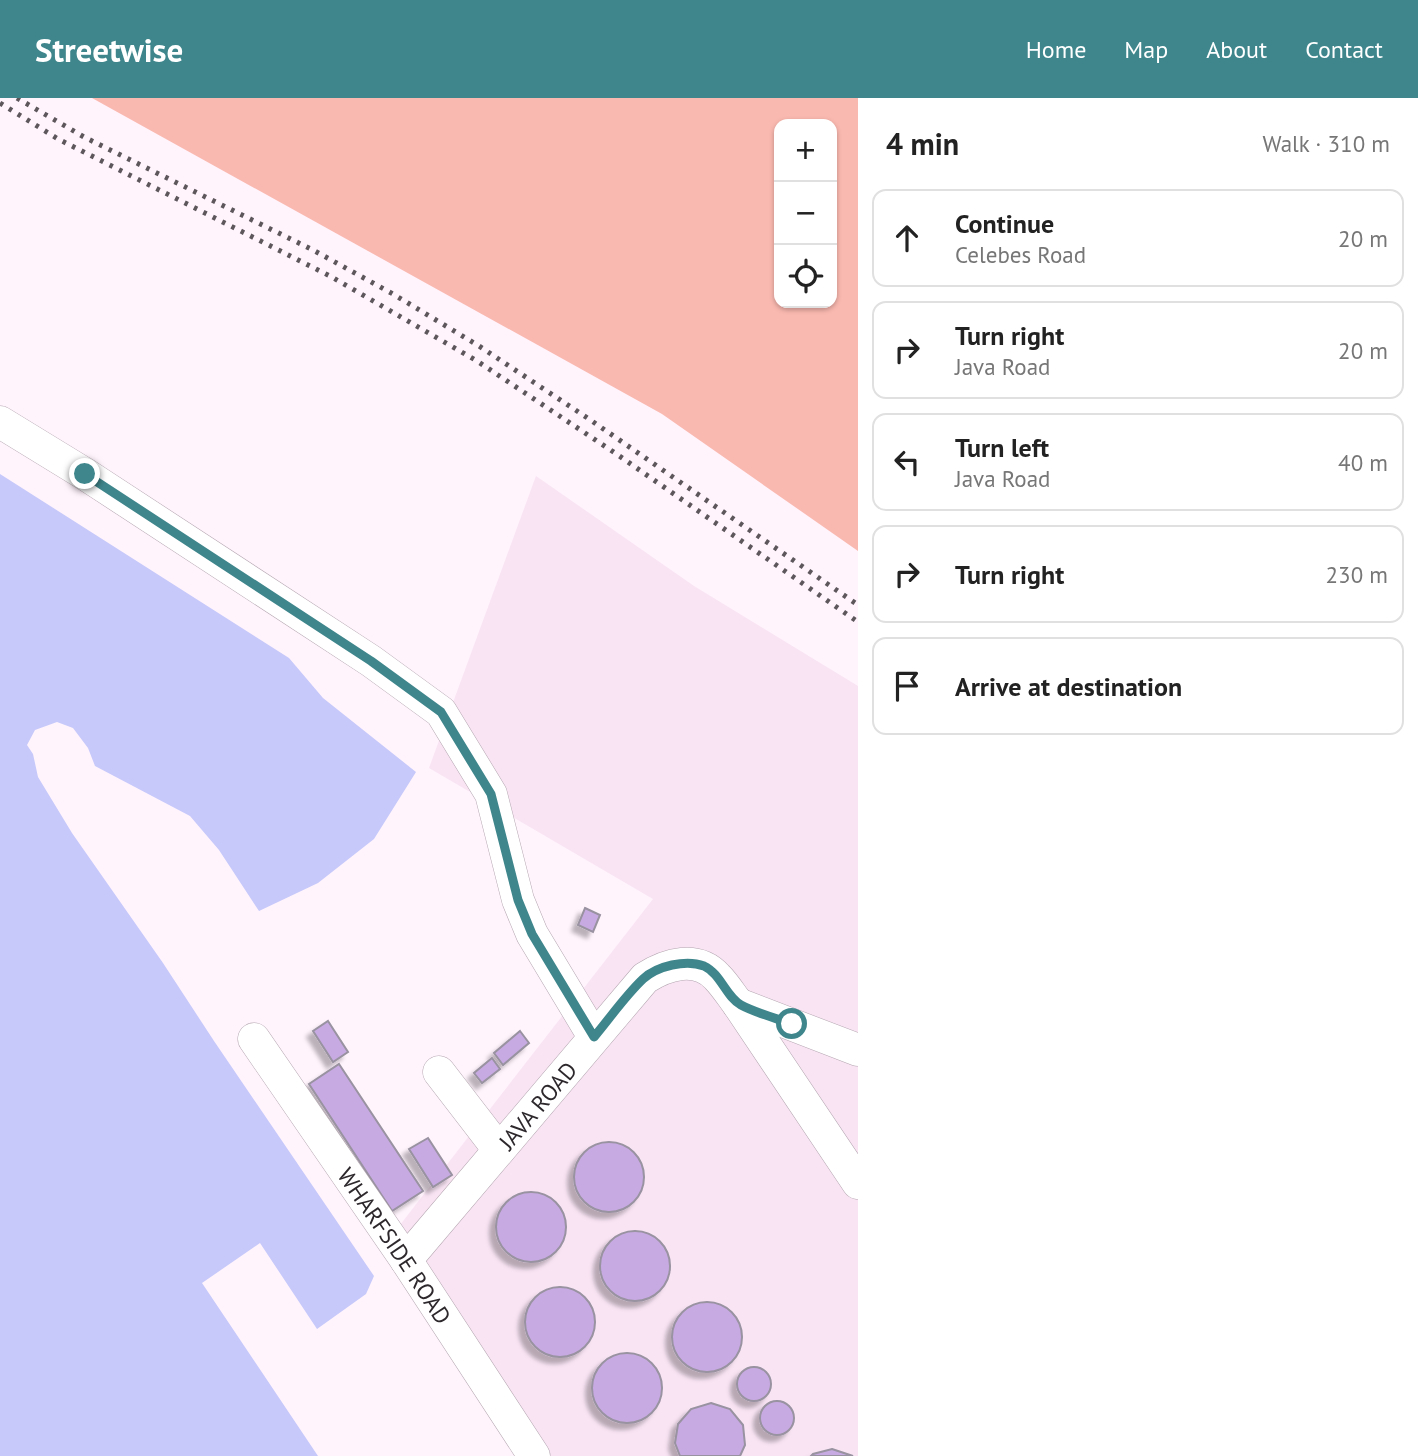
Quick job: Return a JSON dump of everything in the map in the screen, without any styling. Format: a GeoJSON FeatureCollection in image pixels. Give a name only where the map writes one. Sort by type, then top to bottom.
{"type":"FeatureCollection","features":[{"type":"Feature","properties":{"kind":"street"},"geometry":{"type":"LineString","coordinates":[[0,422],[97,481],[371,661],[441,712],[491,794],[518,900],[532,934],[594,1037]]}},
{"type":"Feature","properties":{"kind":"street","name":"JAVA ROAD"},"geometry":{"type":"LineString","coordinates":[[406,1261],[645,978],[658,970],[687,963],[705,967],[719,978],[858,1183]]}},
{"type":"Feature","properties":{"kind":"street"},"geometry":{"type":"LineString","coordinates":[[738,1004],[858,1050]]}},
{"type":"Feature","properties":{"kind":"street","name":"WHARFSIDE ROAD"},"geometry":{"type":"LineString","coordinates":[[254,1038],[406,1261],[534,1456]]}},
{"type":"Feature","properties":{"kind":"street"},"geometry":{"type":"LineString","coordinates":[[439,1072],[499,1150]]}},
{"type":"Feature","properties":{"kind":"shaded area"},"geometry":{"type":"Polygon","coordinates":[[[92,98],[858,98],[858,551],[662,414],[92,98]]]}},
{"type":"Feature","properties":{"kind":"shaded area"},"geometry":{"type":"Polygon","coordinates":[[[536,476],[694,586],[858,686],[858,1456],[551,1456],[400,1225],[653,899],[429,768],[536,476]]]}},
{"type":"Feature","properties":{"kind":"water"},"geometry":{"type":"Polygon","coordinates":[[[0,474],[289,658],[323,698],[416,772],[374,839],[318,883],[259,911],[219,850],[190,816],[95,766],[88,748],[73,728],[57,722],[35,730],[27,745],[33,754],[38,777],[72,833],[374,1276],[366,1294],[317,1329],[260,1243],[202,1283],[318,1456],[0,1456],[0,474]]]}},
{"type":"Feature","properties":{"kind":"building"},"geometry":{"type":"Polygon","coordinates":[[[585,908],[600,915],[593,932],[578,925],[585,908]]]}},
{"type":"Feature","properties":{"kind":"building"},"geometry":{"type":"Polygon","coordinates":[[[328,1021],[348,1052],[333,1062],[313,1031],[328,1021]]]}},
{"type":"Feature","properties":{"kind":"building"},"geometry":{"type":"Polygon","coordinates":[[[520,1031],[529,1043],[503,1065],[494,1053],[520,1031]]]}},
{"type":"Feature","properties":{"kind":"building"},"geometry":{"type":"Polygon","coordinates":[[[492,1058],[500,1069],[482,1083],[474,1073],[492,1058]]]}},
{"type":"Feature","properties":{"kind":"building"},"geometry":{"type":"Polygon","coordinates":[[[339,1064],[423,1191],[392,1211],[309,1084],[339,1064]]]}},
{"type":"Feature","properties":{"kind":"building"},"geometry":{"type":"Polygon","coordinates":[[[428,1138],[452,1175],[433,1187],[409,1149],[428,1138]]]}},
{"type":"Feature","properties":{"kind":"building"},"geometry":{"type":"Polygon","coordinates":[[[609,1142],[634,1152],[644,1177],[634,1202],[609,1212],[584,1202],[574,1177],[584,1152],[609,1142]]]}},
{"type":"Feature","properties":{"kind":"building"},"geometry":{"type":"Polygon","coordinates":[[[531,1192],[556,1202],[566,1227],[556,1252],[531,1262],[506,1252],[496,1227],[506,1202],[531,1192]]]}},
{"type":"Feature","properties":{"kind":"building"},"geometry":{"type":"Polygon","coordinates":[[[635,1231],[660,1241],[670,1266],[660,1291],[635,1301],[610,1291],[600,1266],[610,1241],[635,1231]]]}},
{"type":"Feature","properties":{"kind":"building"},"geometry":{"type":"Polygon","coordinates":[[[560,1287],[585,1297],[595,1322],[585,1347],[560,1357],[535,1347],[525,1322],[535,1297],[560,1287]]]}},
{"type":"Feature","properties":{"kind":"building"},"geometry":{"type":"Polygon","coordinates":[[[707,1302],[732,1312],[742,1337],[732,1362],[707,1372],[682,1362],[672,1337],[682,1312],[707,1302]]]}},
{"type":"Feature","properties":{"kind":"building"},"geometry":{"type":"Polygon","coordinates":[[[627,1353],[652,1363],[662,1388],[652,1413],[627,1423],[602,1413],[592,1388],[602,1363],[627,1353]]]}},
{"type":"Feature","properties":{"kind":"building"},"geometry":{"type":"Polygon","coordinates":[[[754,1367],[766,1372],[771,1384],[766,1396],[754,1401],[742,1396],[737,1384],[742,1372],[754,1367]]]}},
{"type":"Feature","properties":{"kind":"building"},"geometry":{"type":"Polygon","coordinates":[[[777,1401],[789,1406],[794,1418],[789,1430],[777,1435],[765,1430],[760,1418],[765,1406],[777,1401]]]}},
{"type":"Feature","properties":{"kind":"building"},"geometry":{"type":"Polygon","coordinates":[[[711,1403],[730,1409],[743,1425],[745,1445],[740,1456],[680,1456],[675,1443],[678,1424],[691,1409],[711,1403]]]}},
{"type":"Feature","properties":{"kind":"building"},"geometry":{"type":"Polygon","coordinates":[[[832,1449],[853,1456],[811,1456],[813,1454],[832,1449]]]}},
{"type":"Feature","properties":{"kind":"railway"},"geometry":{"type":"LineString","coordinates":[[17,98],[84,137],[313,250],[393,294],[479,346],[589,419],[858,605]]}},
{"type":"Feature","properties":{"kind":"railway"},"geometry":{"type":"LineString","coordinates":[[0,103],[58,139],[330,276],[477,361],[858,622]]}},
{"type":"Feature","properties":{"kind":"route"},"geometry":{"type":"LineString","coordinates":[[85,474],[371,661],[441,712],[491,794],[518,900],[532,934],[594,1037],[645,978],[658,970],[687,963],[711,971],[738,1004],[792,1024]]}}]}
